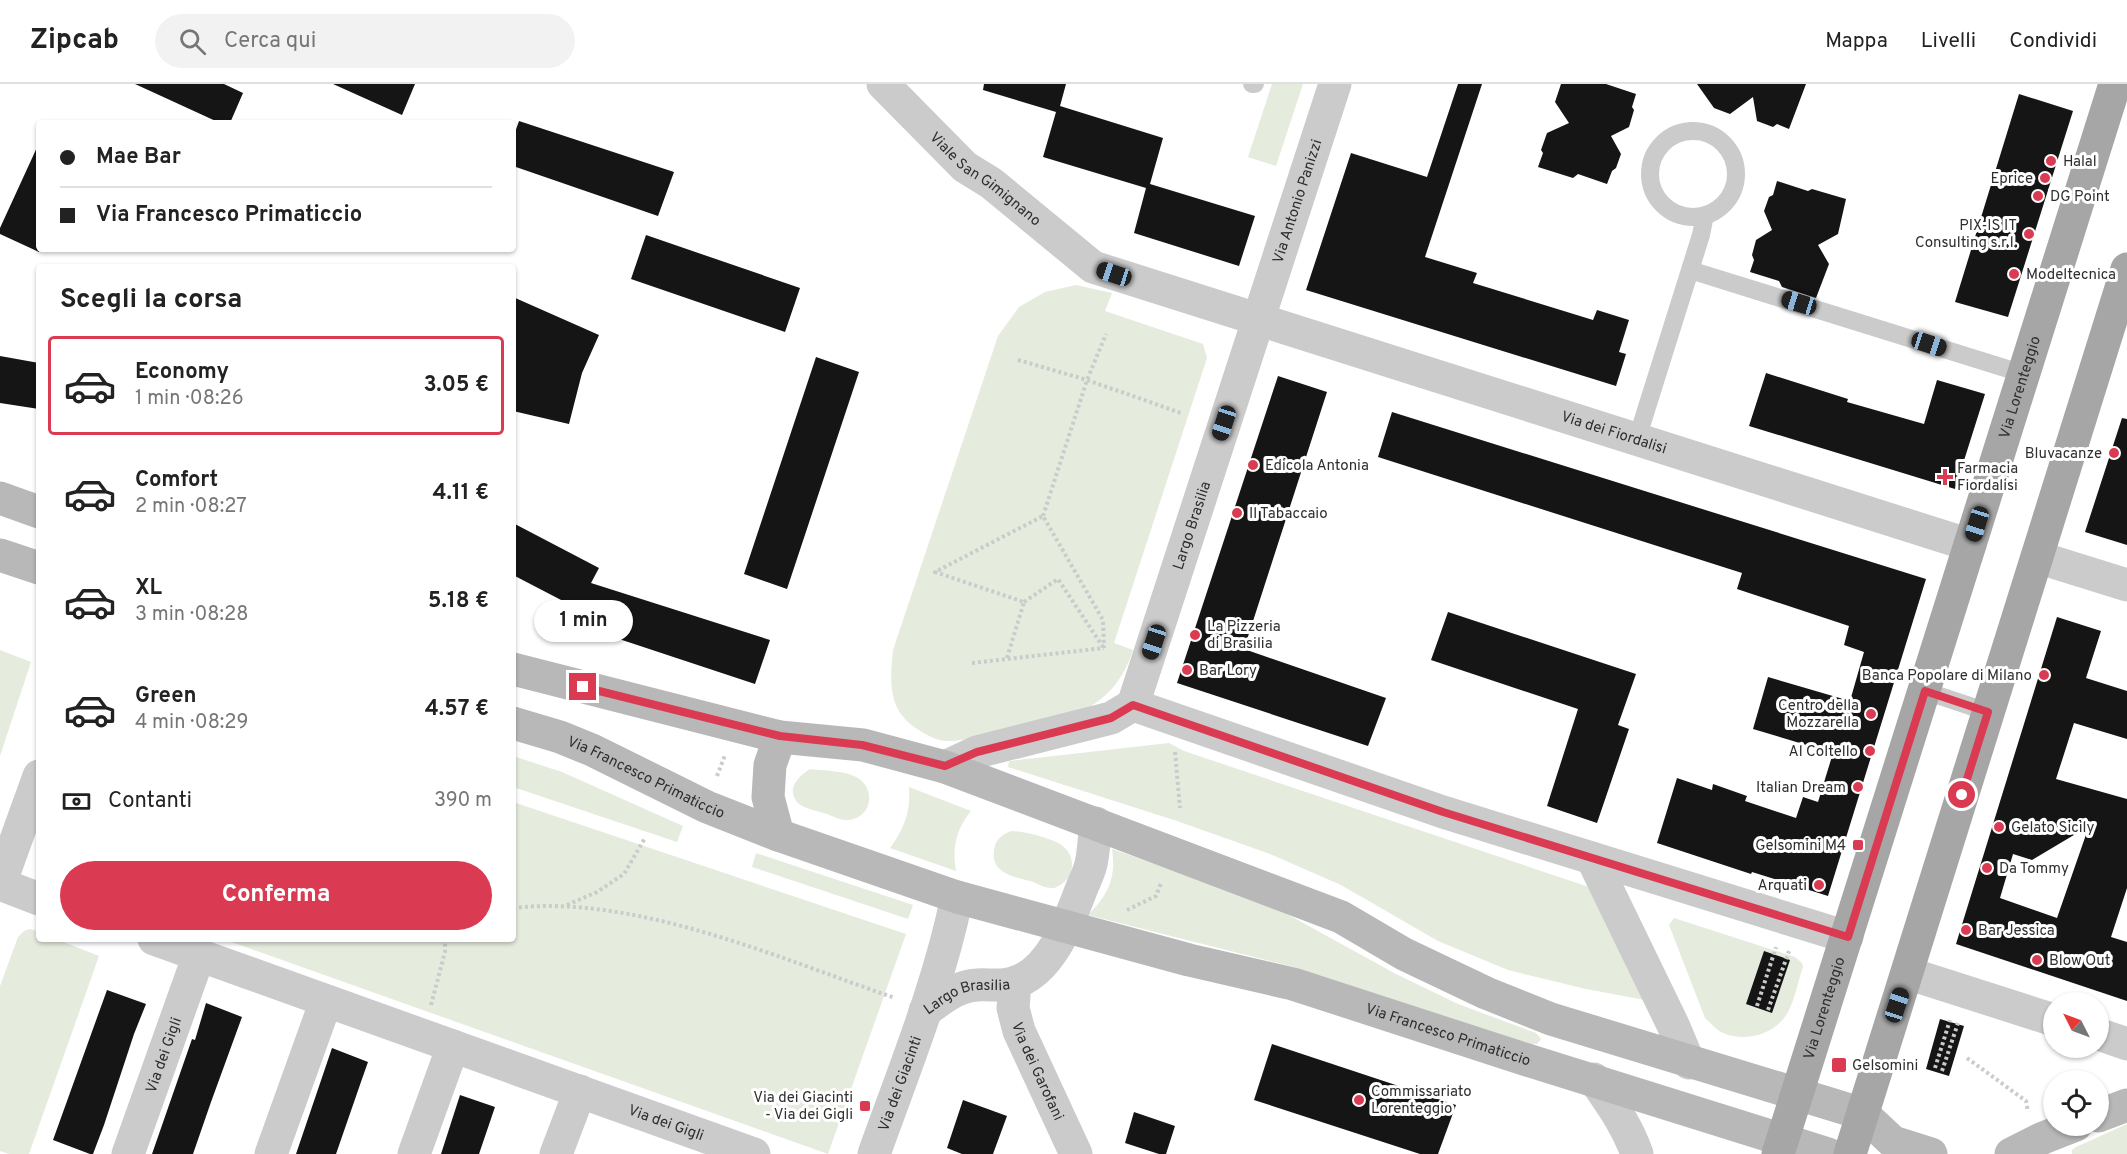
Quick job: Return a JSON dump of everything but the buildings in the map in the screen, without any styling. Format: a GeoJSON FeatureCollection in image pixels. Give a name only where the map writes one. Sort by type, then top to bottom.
{"type":"FeatureCollection","features":[{"type":"Feature","properties":{"kind":"main road","name":"Via Lorenteggio"},"geometry":{"type":"LineString","coordinates":[[1780,1147],[2115,84]]}},
{"type":"Feature","properties":{"kind":"main road"},"geometry":{"type":"LineString","coordinates":[[1850,1154],[2127,269]]}},
{"type":"Feature","properties":{"kind":"street","name":"Viale San Gimignano"},"geometry":{"type":"LineString","coordinates":[[883,84],[965,167],[991,183],[1093,267],[1258,319]]}},
{"type":"Feature","properties":{"kind":"street","name":"Via Antonio Panizzi"},"geometry":{"type":"LineString","coordinates":[[1258,319],[1335,84]]}},
{"type":"Feature","properties":{"kind":"street","name":"Via dei Fiordalisi"},"geometry":{"type":"LineString","coordinates":[[1258,319],[1970,545]]}},
{"type":"Feature","properties":{"kind":"street","name":"Largo Brasilia"},"geometry":{"type":"LineString","coordinates":[[1133,705],[1258,319]]}},
{"type":"Feature","properties":{"kind":"street"},"geometry":{"type":"LineString","coordinates":[[0,498],[36,511]]}},
{"type":"Feature","properties":{"kind":"street"},"geometry":{"type":"LineString","coordinates":[[0,555],[36,567]]}},
{"type":"Feature","properties":{"kind":"street"},"geometry":{"type":"LineString","coordinates":[[2037,557],[2127,585]]}},
{"type":"Feature","properties":{"kind":"street"},"geometry":{"type":"LineString","coordinates":[[516,670],[780,736],[862,745],[945,766],[1341,917],[1415,959],[1486,993],[1551,1019],[1863,1114],[1893,1142],[1931,1154]]}},
{"type":"Feature","properties":{"kind":"street"},"geometry":{"type":"LineString","coordinates":[[945,766],[977,752],[1111,718],[1133,705],[1443,812],[1848,937]]}},
{"type":"Feature","properties":{"kind":"street","name":"Via Francesco Primaticcio"},"geometry":{"type":"LineString","coordinates":[[516,724],[560,737],[592,750],[706,807],[778,836]]}},
{"type":"Feature","properties":{"kind":"street"},"geometry":{"type":"LineString","coordinates":[[780,736],[770,765],[768,796],[778,836],[957,897],[1066,926]]}},
{"type":"Feature","properties":{"kind":"street"},"geometry":{"type":"LineString","coordinates":[[36,784],[0,884],[36,898]]}},
{"type":"Feature","properties":{"kind":"street","name":"Largo Brasilia"},"geometry":{"type":"LineString","coordinates":[[925,1011],[950,993],[964,987],[1015,983],[1031,975],[1045,961],[1066,926],[1091,864],[1096,823]]}},
{"type":"Feature","properties":{"kind":"street"},"geometry":{"type":"LineString","coordinates":[[1592,858],[1689,1062]]}},
{"type":"Feature","properties":{"kind":"street","name":"Largo Brasilia"},"geometry":{"type":"LineString","coordinates":[[925,1011],[951,927],[957,897]]}},
{"type":"Feature","properties":{"kind":"street","name":"Via Francesco Primaticcio"},"geometry":{"type":"LineString","coordinates":[[1066,926],[1190,960],[1293,984],[1524,1059],[1594,1079],[1780,1147],[1828,1154]]}},
{"type":"Feature","properties":{"kind":"street","name":"Via dei Gigli"},"geometry":{"type":"LineString","coordinates":[[162,942],[754,1154]]}},
{"type":"Feature","properties":{"kind":"street","name":"Via dei Gigli"},"geometry":{"type":"LineString","coordinates":[[128,1154],[199,955]]}},
{"type":"Feature","properties":{"kind":"street"},"geometry":{"type":"LineString","coordinates":[[1907,973],[2043,1016]]}},
{"type":"Feature","properties":{"kind":"street","name":"Via dei Garofani"},"geometry":{"type":"LineString","coordinates":[[1015,983],[1013,1008],[1019,1031],[1076,1154]]}},
{"type":"Feature","properties":{"kind":"street"},"geometry":{"type":"LineString","coordinates":[[271,1154],[326,1001]]}},
{"type":"Feature","properties":{"kind":"street","name":"Via dei Giacinti"},"geometry":{"type":"LineString","coordinates":[[874,1154],[925,1011]]}},
{"type":"Feature","properties":{"kind":"street"},"geometry":{"type":"LineString","coordinates":[[1524,1059],[1550,1038],[1553,1029],[1551,1019]]}},
{"type":"Feature","properties":{"kind":"street"},"geometry":{"type":"LineString","coordinates":[[2109,1038],[2127,1044]]}},
{"type":"Feature","properties":{"kind":"street"},"geometry":{"type":"LineString","coordinates":[[414,1154],[453,1046]]}},
{"type":"Feature","properties":{"kind":"street"},"geometry":{"type":"LineString","coordinates":[[1594,1079],[1618,1113],[1630,1135],[1636,1154]]}},
{"type":"Feature","properties":{"kind":"street"},"geometry":{"type":"LineString","coordinates":[[556,1154],[580,1091]]}},
{"type":"Feature","properties":{"kind":"street"},"geometry":{"type":"LineString","coordinates":[[2109,1112],[2127,1105]]}},
{"type":"Feature","properties":{"kind":"street"},"geometry":{"type":"LineString","coordinates":[[2011,1154],[2041,1138]]}},
{"type":"Feature","properties":{"kind":"lane"},"geometry":{"type":"LineString","coordinates":[[1637,439],[1705,215],[1726,200],[1736,177],[1730,152],[1721,142],[1711,135],[1686,132],[1663,143],[1655,153],[1650,177],[1659,201],[1668,209],[1680,215],[1693,217],[1705,215]]}},
{"type":"Feature","properties":{"kind":"lane"},"geometry":{"type":"LineString","coordinates":[[1690,270],[2024,374]]}},
{"type":"Feature","properties":{"kind":"lane"},"geometry":{"type":"LineString","coordinates":[[1925,691],[1988,712]]}},
{"type":"Feature","properties":{"kind":"path"},"geometry":{"type":"LineString","coordinates":[[1024,602],[935,572],[1042,516],[1087,380],[1106,334]]}},
{"type":"Feature","properties":{"kind":"path"},"geometry":{"type":"LineString","coordinates":[[1018,360],[1087,380],[1181,413]]}},
{"type":"Feature","properties":{"kind":"path"},"geometry":{"type":"LineString","coordinates":[[1042,516],[1103,620],[1104,648]]}},
{"type":"Feature","properties":{"kind":"path"},"geometry":{"type":"LineString","coordinates":[[1007,658],[1024,602],[1058,579],[1104,648]]}},
{"type":"Feature","properties":{"kind":"path"},"geometry":{"type":"LineString","coordinates":[[972,663],[1104,648]]}},
{"type":"Feature","properties":{"kind":"path"},"geometry":{"type":"LineString","coordinates":[[1174,743],[1180,808]]}},
{"type":"Feature","properties":{"kind":"path"},"geometry":{"type":"LineString","coordinates":[[717,778],[728,746]]}},
{"type":"Feature","properties":{"kind":"path"},"geometry":{"type":"LineString","coordinates":[[566,905],[597,892],[624,874],[645,838]]}},
{"type":"Feature","properties":{"kind":"path"},"geometry":{"type":"LineString","coordinates":[[1126,910],[1156,896],[1163,878]]}},
{"type":"Feature","properties":{"kind":"path"},"geometry":{"type":"LineString","coordinates":[[516,908],[566,905],[620,912],[748,947],[895,998]]}},
{"type":"Feature","properties":{"kind":"path"},"geometry":{"type":"LineString","coordinates":[[429,1012],[445,952],[445,942]]}},
{"type":"Feature","properties":{"kind":"path"},"geometry":{"type":"LineString","coordinates":[[1757,1006],[1774,956]]}},
{"type":"Feature","properties":{"kind":"path"},"geometry":{"type":"LineString","coordinates":[[1768,1010],[1786,958]]}},
{"type":"Feature","properties":{"kind":"path"},"geometry":{"type":"LineString","coordinates":[[1935,1068],[1948,1028]]}},
{"type":"Feature","properties":{"kind":"path"},"geometry":{"type":"LineString","coordinates":[[1942,1071],[1955,1030]]}},
{"type":"Feature","properties":{"kind":"path"},"geometry":{"type":"LineString","coordinates":[[1967,1058],[2026,1101],[2041,1138]]}},
{"type":"Feature","properties":{"kind":"shaded area"},"geometry":{"type":"Polygon","coordinates":[[[1272,84],[1303,84],[1276,166],[1248,157],[1272,84]]]}},
{"type":"Feature","properties":{"kind":"shaded area"},"geometry":{"type":"Polygon","coordinates":[[[1076,285],[1112,293],[1105,311],[1203,344],[1207,358],[1114,643],[1133,650],[1124,672],[1112,689],[1082,711],[1044,723],[969,739],[949,741],[937,739],[909,722],[896,705],[891,684],[893,650],[998,336],[1019,307],[1045,292],[1076,285]]]}},
{"type":"Feature","properties":{"kind":"shaded area"},"geometry":{"type":"Polygon","coordinates":[[[0,650],[31,662],[0,756],[0,650]]]}},
{"type":"Feature","properties":{"kind":"shaded area"},"geometry":{"type":"Polygon","coordinates":[[[1169,743],[1184,751],[1595,889],[1645,1000],[1586,989],[1508,970],[1438,941],[1341,885],[1270,854],[1177,821],[1008,767],[1009,761],[1169,743]]]}},
{"type":"Feature","properties":{"kind":"shaded area"},"geometry":{"type":"Polygon","coordinates":[[[516,757],[562,772],[683,826],[677,842],[516,788],[516,757]]]}},
{"type":"Feature","properties":{"kind":"shaded area"},"geometry":{"type":"Polygon","coordinates":[[[810,769],[845,773],[856,777],[867,788],[869,801],[867,808],[857,818],[844,820],[807,808],[797,802],[793,787],[798,779],[810,769]]]}},
{"type":"Feature","properties":{"kind":"shaded area"},"geometry":{"type":"Polygon","coordinates":[[[909,787],[971,811],[956,839],[956,871],[890,848],[906,819],[909,787]]]}},
{"type":"Feature","properties":{"kind":"shaded area"},"geometry":{"type":"Polygon","coordinates":[[[516,803],[906,934],[828,1154],[231,942],[516,942],[516,803]]]}},
{"type":"Feature","properties":{"kind":"shaded area"},"geometry":{"type":"Polygon","coordinates":[[[1011,831],[1043,837],[1065,848],[1069,852],[1072,863],[1067,879],[1057,887],[1048,888],[1001,870],[994,859],[995,847],[999,838],[1011,831]]]}},
{"type":"Feature","properties":{"kind":"shaded area"},"geometry":{"type":"Polygon","coordinates":[[[1112,849],[1267,903],[1396,974],[1458,1004],[1536,1033],[1541,1039],[1537,1044],[1530,1044],[1290,966],[1088,915],[1106,893],[1112,877],[1112,849]]]}},
{"type":"Feature","properties":{"kind":"shaded area"},"geometry":{"type":"Polygon","coordinates":[[[756,853],[913,905],[908,919],[752,867],[756,853]]]}},
{"type":"Feature","properties":{"kind":"shaded area"},"geometry":{"type":"Polygon","coordinates":[[[1674,918],[1795,957],[1802,963],[1803,967],[1793,1001],[1783,1020],[1768,1031],[1751,1037],[1732,1036],[1713,1026],[1705,1018],[1669,925],[1674,918]]]}},
{"type":"Feature","properties":{"kind":"shaded area"},"geometry":{"type":"Polygon","coordinates":[[[30,929],[36,931],[36,942],[64,942],[99,956],[29,1154],[9,1154],[0,1151],[0,986],[18,937],[30,929]]]}},
{"type":"Feature","properties":{"kind":"shaded area"},"geometry":{"type":"Polygon","coordinates":[[[2127,1124],[2127,1154],[2072,1154],[2072,1150],[2076,1147],[2100,1136],[2109,1136],[2109,1132],[2127,1124]]]}},
{"type":"Feature","properties":{"kind":"place","name":"Halal"},"geometry":{"type":"Point","coordinates":[2051,161]}},
{"type":"Feature","properties":{"kind":"place","name":"Eprice"},"geometry":{"type":"Point","coordinates":[2045,178]}},
{"type":"Feature","properties":{"kind":"place","name":"DG Point"},"geometry":{"type":"Point","coordinates":[2038,196]}},
{"type":"Feature","properties":{"kind":"place","name":"PIX-IS IT Consulting s.r.l."},"geometry":{"type":"Point","coordinates":[2029,234]}},
{"type":"Feature","properties":{"kind":"place","name":"Modeltecnica"},"geometry":{"type":"Point","coordinates":[2014,274]}},
{"type":"Feature","properties":{"kind":"place","name":"Bluvacanze"},"geometry":{"type":"Point","coordinates":[2114,453]}},
{"type":"Feature","properties":{"kind":"place","name":"Edicola Antonia"},"geometry":{"type":"Point","coordinates":[1253,465]}},
{"type":"Feature","properties":{"kind":"place","name":"Farmacia Fiordalisi"},"geometry":{"type":"Point","coordinates":[1945,477]}},
{"type":"Feature","properties":{"kind":"place","name":"Il Tabaccaio"},"geometry":{"type":"Point","coordinates":[1237,513]}},
{"type":"Feature","properties":{"kind":"place","name":"La Pizzeria di Brasilia"},"geometry":{"type":"Point","coordinates":[1195,635]}},
{"type":"Feature","properties":{"kind":"place","name":"Bar Lory"},"geometry":{"type":"Point","coordinates":[1187,670]}},
{"type":"Feature","properties":{"kind":"place","name":"Banca Popolare di Milano"},"geometry":{"type":"Point","coordinates":[2044,675]}},
{"type":"Feature","properties":{"kind":"place","name":"Centro della Mozzarella"},"geometry":{"type":"Point","coordinates":[1871,714]}},
{"type":"Feature","properties":{"kind":"place","name":"Al Coltello"},"geometry":{"type":"Point","coordinates":[1870,751]}},
{"type":"Feature","properties":{"kind":"place","name":"Italian Dream"},"geometry":{"type":"Point","coordinates":[1858,787]}},
{"type":"Feature","properties":{"kind":"place","name":"Gelato Sicily"},"geometry":{"type":"Point","coordinates":[1999,827]}},
{"type":"Feature","properties":{"kind":"place","name":"Gelsomini M4"},"geometry":{"type":"Point","coordinates":[1858,845]}},
{"type":"Feature","properties":{"kind":"place","name":"Da Tommy"},"geometry":{"type":"Point","coordinates":[1987,868]}},
{"type":"Feature","properties":{"kind":"place","name":"Arquati"},"geometry":{"type":"Point","coordinates":[1819,885]}},
{"type":"Feature","properties":{"kind":"place","name":"Bar Jessica"},"geometry":{"type":"Point","coordinates":[1966,930]}},
{"type":"Feature","properties":{"kind":"place","name":"Blow Out"},"geometry":{"type":"Point","coordinates":[2037,960]}},
{"type":"Feature","properties":{"kind":"place","name":"Gelsomini"},"geometry":{"type":"Point","coordinates":[1839,1065]}},
{"type":"Feature","properties":{"kind":"place","name":"Commissariato Lorenteggio"},"geometry":{"type":"Point","coordinates":[1359,1100]}},
{"type":"Feature","properties":{"kind":"place","name":"Via dei Giacinti - Via dei Gigli"},"geometry":{"type":"Point","coordinates":[865,1106]}},
{"type":"Feature","properties":{"kind":"route"},"geometry":{"type":"LineString","coordinates":[[583,687],[780,736],[862,745],[945,766],[977,752],[1111,718],[1133,705],[1443,812],[1848,937],[1925,691],[1988,712],[1962,795]]}}]}
